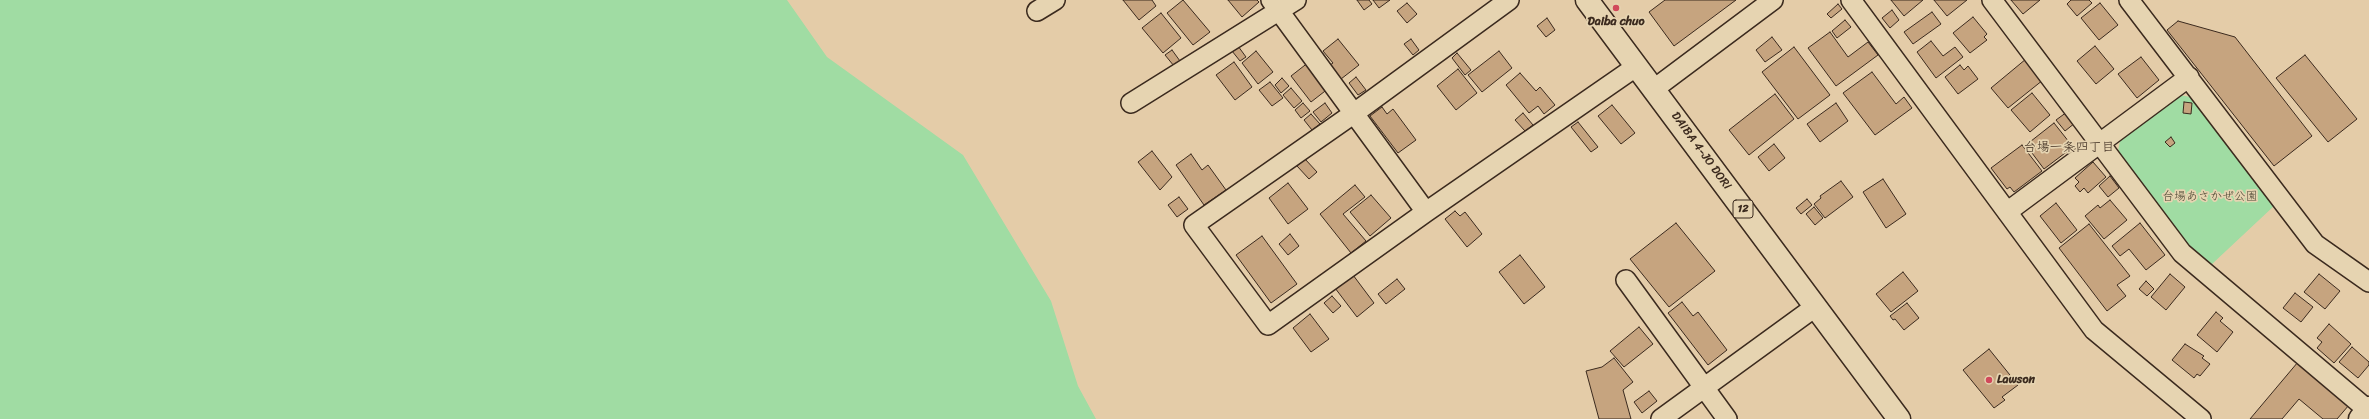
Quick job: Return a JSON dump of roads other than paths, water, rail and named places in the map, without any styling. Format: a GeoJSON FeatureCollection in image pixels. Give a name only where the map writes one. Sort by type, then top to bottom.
{"type":"FeatureCollection","features":[{"type":"Feature","properties":{"kind":"highway","name":"DAIBA 4-JO DORI"},"geometry":{"type":"LineString","coordinates":[[1587,0],[1899,419]]}},
{"type":"Feature","properties":{"kind":"street"},"geometry":{"type":"LineString","coordinates":[[1037,11],[1055,0]]}},
{"type":"Feature","properties":{"kind":"street"},"geometry":{"type":"LineString","coordinates":[[1131,103],[1275,6],[1296,0]]}},
{"type":"Feature","properties":{"kind":"street"},"geometry":{"type":"LineString","coordinates":[[1508,0],[1353,114],[1194,225],[1268,325],[1426,212],[1637,66]]}},
{"type":"Feature","properties":{"kind":"street"},"geometry":{"type":"LineString","coordinates":[[1654,89],[1773,0]]}},
{"type":"Feature","properties":{"kind":"street"},"geometry":{"type":"LineString","coordinates":[[1851,0],[2094,330],[2201,419]]}},
{"type":"Feature","properties":{"kind":"street"},"geometry":{"type":"LineString","coordinates":[[1992,0],[2182,253],[2366,412]]}},
{"type":"Feature","properties":{"kind":"street"},"geometry":{"type":"LineString","coordinates":[[2129,0],[2315,244],[2369,282]]}},
{"type":"Feature","properties":{"kind":"street"},"geometry":{"type":"LineString","coordinates":[[1275,6],[1426,212]]}},
{"type":"Feature","properties":{"kind":"street"},"geometry":{"type":"LineString","coordinates":[[2007,212],[2098,143],[2189,77]]}},
{"type":"Feature","properties":{"kind":"street"},"geometry":{"type":"LineString","coordinates":[[1626,280],[1727,419]]}},
{"type":"Feature","properties":{"kind":"street"},"geometry":{"type":"LineString","coordinates":[[1661,419],[1815,307]]}},
{"type":"Feature","properties":{"kind":"place","name":"Daiba chuo"},"geometry":{"type":"Point","coordinates":[1616,8]}},
{"type":"Feature","properties":{"kind":"place","name":"Lawson"},"geometry":{"type":"Point","coordinates":[1989,380]}},
{"type":"Feature","properties":{"kind":"district","name":"台場一条四丁目"},"geometry":{"type":"Point","coordinates":[2069,148]}},
{"type":"Feature","properties":{"kind":"park label","name":"台場あさかぜ公園"},"geometry":{"type":"Point","coordinates":[2210,197]}}]}
